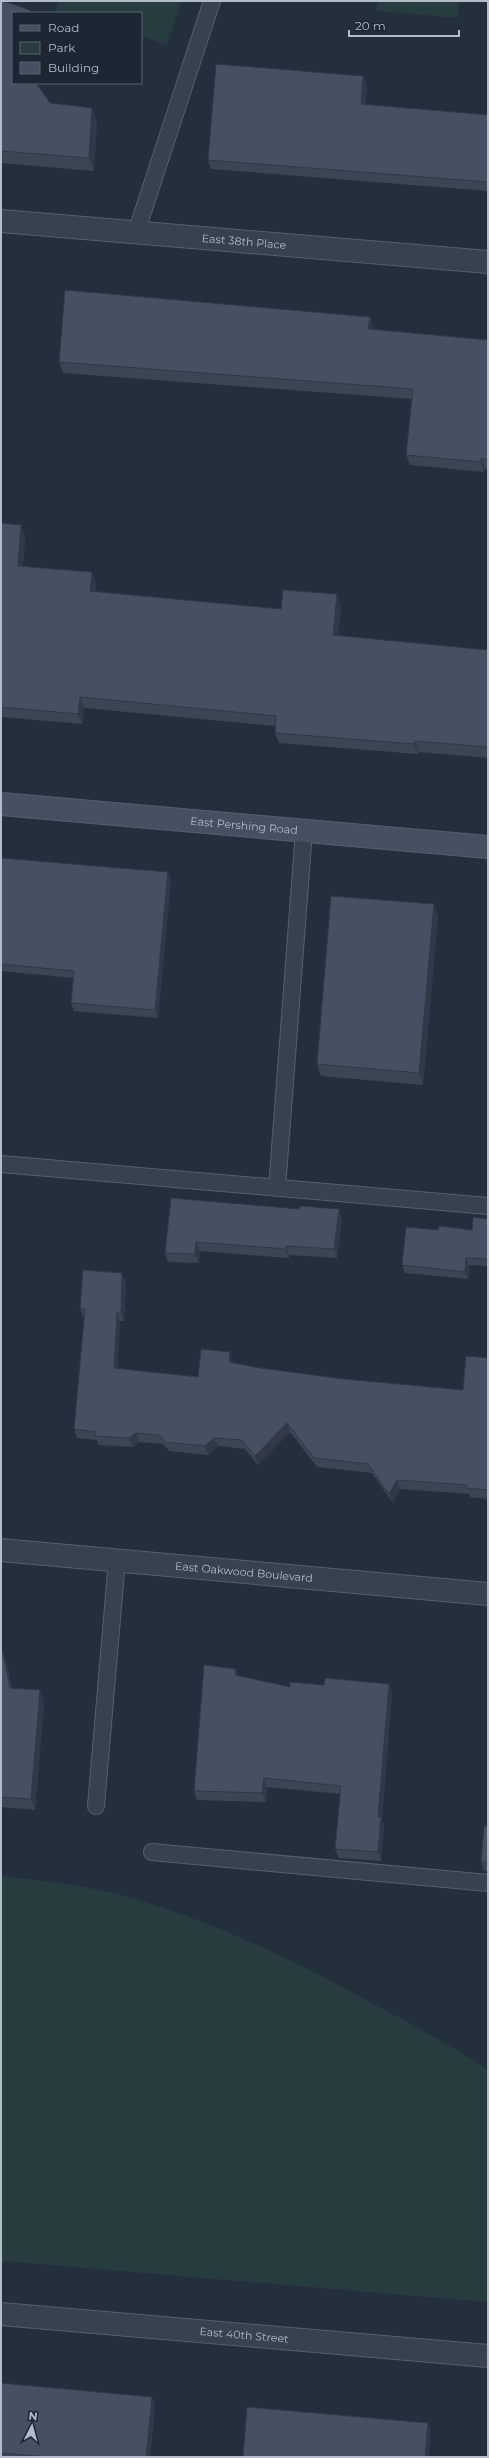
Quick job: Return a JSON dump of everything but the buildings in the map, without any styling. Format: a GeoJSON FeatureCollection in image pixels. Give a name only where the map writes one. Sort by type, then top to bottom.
{"type":"FeatureCollection","features":[{"type":"Feature","properties":{"kind":"main road","name":"East Pershing Road"},"geometry":{"type":"LineString","coordinates":[[1,804],[488,847]]}},
{"type":"Feature","properties":{"kind":"street","name":"East 38th Place"},"geometry":{"type":"LineString","coordinates":[[1,221],[488,262]]}},
{"type":"Feature","properties":{"kind":"street","name":"East Oakwood Boulevard"},"geometry":{"type":"LineString","coordinates":[[1,1550],[488,1594]]}},
{"type":"Feature","properties":{"kind":"street","name":"East 40th Street"},"geometry":{"type":"LineString","coordinates":[[1,2314],[488,2356]]}},
{"type":"Feature","properties":{"kind":"lane"},"geometry":{"type":"LineString","coordinates":[[136,233],[212,1]]}},
{"type":"Feature","properties":{"kind":"lane"},"geometry":{"type":"LineString","coordinates":[[277,1188],[304,831]]}},
{"type":"Feature","properties":{"kind":"lane"},"geometry":{"type":"LineString","coordinates":[[1,1164],[488,1206]]}},
{"type":"Feature","properties":{"kind":"lane"},"geometry":{"type":"LineString","coordinates":[[96,1806],[117,1560]]}},
{"type":"Feature","properties":{"kind":"lane"},"geometry":{"type":"LineString","coordinates":[[152,1852],[488,1883]]}},
{"type":"Feature","properties":{"kind":"green space"},"geometry":{"type":"Polygon","coordinates":[[[58,1],[182,1],[167,45],[142,36],[142,12],[55,12],[58,1]]]}},
{"type":"Feature","properties":{"kind":"green space"},"geometry":{"type":"Polygon","coordinates":[[[377,1],[459,1],[458,18],[376,11],[377,1]]]}},
{"type":"Feature","properties":{"kind":"green space"},"geometry":{"type":"Polygon","coordinates":[[[1,1876],[68,1884],[118,1894],[196,1919],[255,1944],[313,1972],[430,2034],[488,2070],[488,2302],[1,2261],[1,1876]]]}}]}
